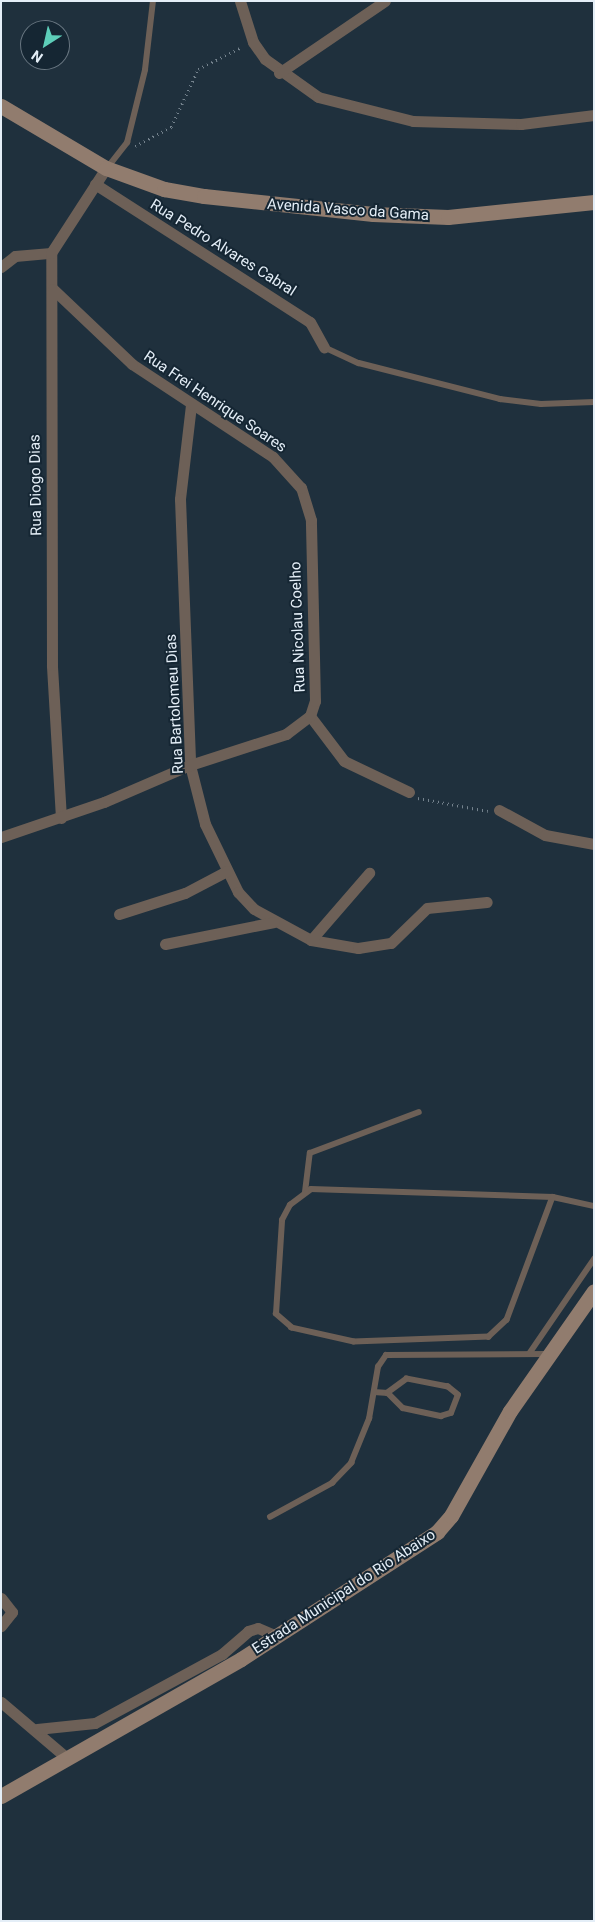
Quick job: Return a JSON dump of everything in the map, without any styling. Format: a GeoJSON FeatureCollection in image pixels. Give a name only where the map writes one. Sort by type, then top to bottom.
{"type":"FeatureCollection","features":[{"type":"Feature","properties":{"kind":"street"},"geometry":{"type":"LineString","coordinates":[[240,1],[253,42],[279,73],[318,97],[413,121],[521,124],[594,115]]}},
{"type":"Feature","properties":{"kind":"street"},"geometry":{"type":"LineString","coordinates":[[279,73],[385,1]]}},
{"type":"Feature","properties":{"kind":"street","name":"Avenida Vasco da Gama"},"geometry":{"type":"LineString","coordinates":[[1,106],[106,168],[140,182],[196,195],[373,214],[448,217],[594,202]]}},
{"type":"Feature","properties":{"kind":"street"},"geometry":{"type":"LineString","coordinates":[[1,267],[15,256],[51,253],[106,168]]}},
{"type":"Feature","properties":{"kind":"street","name":"Rua Pedro Alvares Cabral"},"geometry":{"type":"LineString","coordinates":[[95,184],[310,322],[324,347]]}},
{"type":"Feature","properties":{"kind":"street","name":"Rua Diogo Dias"},"geometry":{"type":"LineString","coordinates":[[51,253],[53,289],[52,665],[61,818]]}},
{"type":"Feature","properties":{"kind":"street","name":"Rua Frei Henrique Soares"},"geometry":{"type":"LineString","coordinates":[[53,289],[132,364],[191,406],[273,457],[290,472],[309,505]]}},
{"type":"Feature","properties":{"kind":"street","name":"Rua Bartolomeu Dias"},"geometry":{"type":"LineString","coordinates":[[191,406],[180,499],[190,765],[205,824],[238,892],[274,922],[310,940],[374,948],[391,943],[427,908],[487,902]]}},
{"type":"Feature","properties":{"kind":"street","name":"Rua Nicolau Coelho"},"geometry":{"type":"LineString","coordinates":[[309,505],[316,688],[310,716]]}},
{"type":"Feature","properties":{"kind":"street"},"geometry":{"type":"LineString","coordinates":[[1,837],[61,818],[190,765],[286,734],[310,716],[344,761],[409,792]]}},
{"type":"Feature","properties":{"kind":"street"},"geometry":{"type":"LineString","coordinates":[[499,810],[545,836],[594,844]]}},
{"type":"Feature","properties":{"kind":"street"},"geometry":{"type":"LineString","coordinates":[[119,914],[185,893],[227,871]]}},
{"type":"Feature","properties":{"kind":"street"},"geometry":{"type":"LineString","coordinates":[[310,940],[369,873]]}},
{"type":"Feature","properties":{"kind":"street"},"geometry":{"type":"LineString","coordinates":[[165,944],[274,922]]}},
{"type":"Feature","properties":{"kind":"street","name":"Estrada Municipal do Rio Abaixo"},"geometry":{"type":"LineString","coordinates":[[1,1796],[68,1759],[277,1636],[414,1550],[445,1524],[548,1354],[594,1291]]}},
{"type":"Feature","properties":{"kind":"street"},"geometry":{"type":"LineString","coordinates":[[1,1598],[12,1612],[1,1626]]}},
{"type":"Feature","properties":{"kind":"street"},"geometry":{"type":"LineString","coordinates":[[37,1729],[95,1722],[222,1654],[253,1629],[277,1636]]}},
{"type":"Feature","properties":{"kind":"street"},"geometry":{"type":"LineString","coordinates":[[1,1702],[37,1729],[68,1759]]}},
{"type":"Feature","properties":{"kind":"lane"},"geometry":{"type":"LineString","coordinates":[[106,168],[124,150],[145,70],[153,1]]}},
{"type":"Feature","properties":{"kind":"lane"},"geometry":{"type":"LineString","coordinates":[[324,347],[359,363],[500,399],[541,404],[594,402]]}},
{"type":"Feature","properties":{"kind":"lane"},"geometry":{"type":"LineString","coordinates":[[305,1192],[310,1153],[419,1112]]}},
{"type":"Feature","properties":{"kind":"lane"},"geometry":{"type":"LineString","coordinates":[[553,1197],[507,1320],[488,1338],[374,1343],[300,1331],[276,1314],[278,1233],[290,1205],[305,1192],[328,1188],[553,1197],[594,1206]]}},
{"type":"Feature","properties":{"kind":"lane"},"geometry":{"type":"LineString","coordinates":[[529,1354],[594,1259]]}},
{"type":"Feature","properties":{"kind":"lane"},"geometry":{"type":"LineString","coordinates":[[270,1517],[332,1483],[351,1463],[362,1444],[378,1367],[386,1355],[548,1354]]}},
{"type":"Feature","properties":{"kind":"lane"},"geometry":{"type":"LineString","coordinates":[[374,1392],[388,1393],[407,1380],[448,1387],[458,1395],[450,1413],[441,1416],[403,1408],[388,1393]]}},
{"type":"Feature","properties":{"kind":"path"},"geometry":{"type":"LineString","coordinates":[[124,150],[155,139],[171,127],[198,69],[253,42]]}},
{"type":"Feature","properties":{"kind":"path"},"geometry":{"type":"LineString","coordinates":[[409,792],[443,806],[499,810]]}}]}
